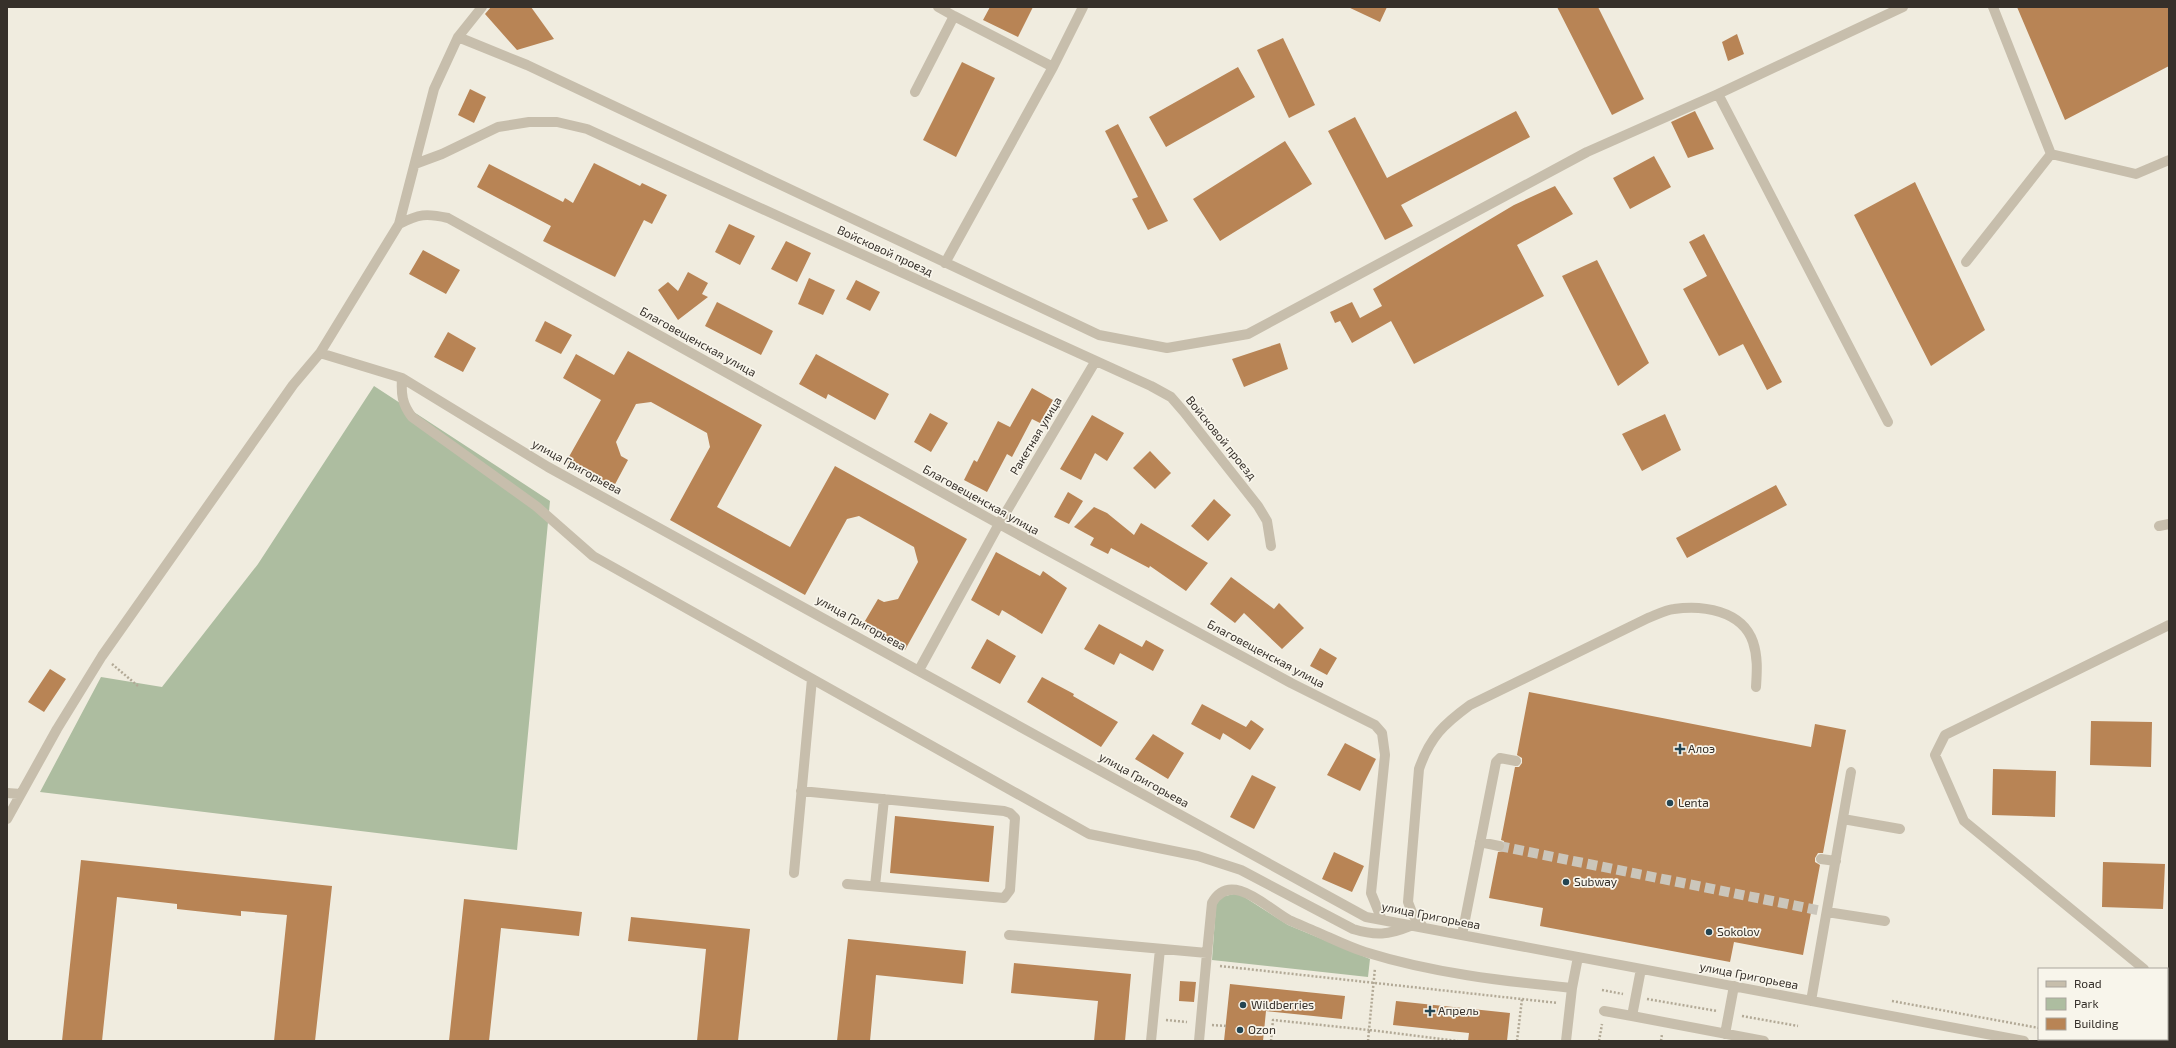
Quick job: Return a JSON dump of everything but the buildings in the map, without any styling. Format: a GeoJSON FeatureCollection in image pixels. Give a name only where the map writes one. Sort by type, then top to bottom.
{"type":"FeatureCollection","features":[{"type":"Feature","properties":{"kind":"street"},"geometry":{"type":"LineString","coordinates":[[7,819],[57,729],[102,656],[293,385],[320,353],[399,224],[434,89],[458,37],[482,7]]}},
{"type":"Feature","properties":{"kind":"street"},"geometry":{"type":"LineString","coordinates":[[938,7],[1053,67]]}},
{"type":"Feature","properties":{"kind":"street"},"geometry":{"type":"LineString","coordinates":[[945,263],[1053,67],[1083,7]]}},
{"type":"Feature","properties":{"kind":"street"},"geometry":{"type":"LineString","coordinates":[[458,37],[527,65],[1099,335],[1167,348],[1248,334],[1587,152],[1718,94],[1903,7]]}},
{"type":"Feature","properties":{"kind":"street"},"geometry":{"type":"LineString","coordinates":[[1993,7],[2051,154]]}},
{"type":"Feature","properties":{"kind":"street"},"geometry":{"type":"LineString","coordinates":[[915,92],[954,16]]}},
{"type":"Feature","properties":{"kind":"street"},"geometry":{"type":"LineString","coordinates":[[1718,94],[1888,422]]}},
{"type":"Feature","properties":{"kind":"street","name":"Войсковой проезд"},"geometry":{"type":"LineString","coordinates":[[414,164],[442,154],[498,127],[529,122],[557,122],[587,129],[1095,362],[1151,386],[1170,397],[1184,412],[1258,506],[1267,521],[1271,546]]}},
{"type":"Feature","properties":{"kind":"street"},"geometry":{"type":"LineString","coordinates":[[2051,154],[2136,174],[2169,160]]}},
{"type":"Feature","properties":{"kind":"street"},"geometry":{"type":"LineString","coordinates":[[1966,262],[2051,154]]}},
{"type":"Feature","properties":{"kind":"street","name":"Благовещенская улица"},"geometry":{"type":"LineString","coordinates":[[399,224],[414,216],[429,214],[448,218],[999,524],[1291,683],[1375,725],[1382,733],[1385,755],[1371,894],[1382,920]]}},
{"type":"Feature","properties":{"kind":"street","name":"улица Григорьева"},"geometry":{"type":"LineString","coordinates":[[320,353],[402,378],[548,467],[1366,917],[2024,1041]]}},
{"type":"Feature","properties":{"kind":"street","name":"Ракетная улица"},"geometry":{"type":"LineString","coordinates":[[919,670],[999,524],[1095,362]]}},
{"type":"Feature","properties":{"kind":"street"},"geometry":{"type":"LineString","coordinates":[[402,378],[401,396],[405,407],[412,417],[536,506],[592,556],[1089,834],[1198,856],[1241,870],[1353,929],[1366,933],[1392,933],[1410,926]]}},
{"type":"Feature","properties":{"kind":"street"},"geometry":{"type":"LineString","coordinates":[[1424,928],[1413,915],[1408,902],[1419,769],[1425,753],[1447,721],[1470,705],[1648,618],[1672,609],[1698,608],[1720,611],[1739,622],[1752,640],[1757,661],[1756,687]]}},
{"type":"Feature","properties":{"kind":"street"},"geometry":{"type":"LineString","coordinates":[[2143,968],[1964,821],[1935,756],[1945,735],[2169,625]]}},
{"type":"Feature","properties":{"kind":"street"},"geometry":{"type":"LineString","coordinates":[[794,874],[812,679]]}},
{"type":"Feature","properties":{"kind":"street"},"geometry":{"type":"LineString","coordinates":[[1462,935],[1496,762],[1500,758],[1516,761]]}},
{"type":"Feature","properties":{"kind":"street"},"geometry":{"type":"LineString","coordinates":[[1811,1001],[1851,772]]}},
{"type":"Feature","properties":{"kind":"street"},"geometry":{"type":"LineString","coordinates":[[801,791],[1004,811],[1010,813],[1015,818],[1016,824],[1010,890],[1004,898],[847,884]]}},
{"type":"Feature","properties":{"kind":"street"},"geometry":{"type":"LineString","coordinates":[[7,793],[21,794]]}},
{"type":"Feature","properties":{"kind":"street"},"geometry":{"type":"LineString","coordinates":[[875,886],[884,799]]}},
{"type":"Feature","properties":{"kind":"street"},"geometry":{"type":"LineString","coordinates":[[1843,819],[1900,829]]}},
{"type":"Feature","properties":{"kind":"street"},"geometry":{"type":"LineString","coordinates":[[1480,842],[1499,846]]}},
{"type":"Feature","properties":{"kind":"street"},"geometry":{"type":"LineString","coordinates":[[1821,859],[1836,861]]}},
{"type":"Feature","properties":{"kind":"street"},"geometry":{"type":"LineString","coordinates":[[1199,1041],[1212,903],[1216,896],[1225,891],[1234,889],[1244,891],[1289,920],[1364,952],[1485,979],[1572,988]]}},
{"type":"Feature","properties":{"kind":"street"},"geometry":{"type":"LineString","coordinates":[[1827,912],[1885,921]]}},
{"type":"Feature","properties":{"kind":"street"},"geometry":{"type":"LineString","coordinates":[[1009,935],[1207,954]]}},
{"type":"Feature","properties":{"kind":"street"},"geometry":{"type":"LineString","coordinates":[[1151,1041],[1160,949]]}},
{"type":"Feature","properties":{"kind":"street"},"geometry":{"type":"LineString","coordinates":[[1566,1041],[1572,988],[1578,957]]}},
{"type":"Feature","properties":{"kind":"street"},"geometry":{"type":"LineString","coordinates":[[1632,1016],[1640,969]]}},
{"type":"Feature","properties":{"kind":"street"},"geometry":{"type":"LineString","coordinates":[[1725,1034],[1734,986]]}},
{"type":"Feature","properties":{"kind":"street"},"geometry":{"type":"LineString","coordinates":[[1604,1011],[1764,1041]]}},
{"type":"Feature","properties":{"kind":"path"},"geometry":{"type":"LineString","coordinates":[[102,656],[138,686]]}},
{"type":"Feature","properties":{"kind":"path"},"geometry":{"type":"LineString","coordinates":[[1368,1041],[1376,955]]}},
{"type":"Feature","properties":{"kind":"path"},"geometry":{"type":"LineString","coordinates":[[1219,973],[1220,965],[1570,1005]]}},
{"type":"Feature","properties":{"kind":"path"},"geometry":{"type":"LineString","coordinates":[[1602,990],[1798,1026]]}},
{"type":"Feature","properties":{"kind":"path"},"geometry":{"type":"LineString","coordinates":[[1517,1041],[1522,999]]}},
{"type":"Feature","properties":{"kind":"path"},"geometry":{"type":"LineString","coordinates":[[1599,1041],[1604,1011]]}},
{"type":"Feature","properties":{"kind":"path"},"geometry":{"type":"LineString","coordinates":[[1213,1030],[1214,1018]]}},
{"type":"Feature","properties":{"kind":"path"},"geometry":{"type":"LineString","coordinates":[[1153,1019],[1226,1026]]}},
{"type":"Feature","properties":{"kind":"path"},"geometry":{"type":"LineString","coordinates":[[1271,1041],[1273,1020],[1458,1041]]}},
{"type":"Feature","properties":{"kind":"path"},"geometry":{"type":"LineString","coordinates":[[1264,1031],[1272,1032]]}},
{"type":"Feature","properties":{"kind":"green space"},"geometry":{"type":"Polygon","coordinates":[[[374,386],[550,501],[517,850],[40,792],[101,677],[162,687],[258,564],[374,386]]]}},
{"type":"Feature","properties":{"kind":"green space"},"geometry":{"type":"Polygon","coordinates":[[[1238,893],[1288,925],[1370,959],[1368,977],[1212,960],[1216,905],[1221,897],[1238,893]]]}},
{"type":"Feature","properties":{"kind":"tunnel"},"geometry":{"type":"LineString","coordinates":[[1499,846],[1827,912]]}},
{"type":"Feature","properties":{"kind":"place","name":"Алоэ"},"geometry":{"type":"Point","coordinates":[1680,749]}},
{"type":"Feature","properties":{"kind":"place","name":"Lenta"},"geometry":{"type":"Point","coordinates":[1670,803]}},
{"type":"Feature","properties":{"kind":"place","name":"Subway"},"geometry":{"type":"Point","coordinates":[1566,882]}},
{"type":"Feature","properties":{"kind":"place","name":"Sokolov"},"geometry":{"type":"Point","coordinates":[1709,932]}},
{"type":"Feature","properties":{"kind":"place","name":"Wildberries"},"geometry":{"type":"Point","coordinates":[1243,1005]}},
{"type":"Feature","properties":{"kind":"place","name":"Апрель"},"geometry":{"type":"Point","coordinates":[1430,1011]}},
{"type":"Feature","properties":{"kind":"place","name":"Ozon"},"geometry":{"type":"Point","coordinates":[1240,1030]}}]}
